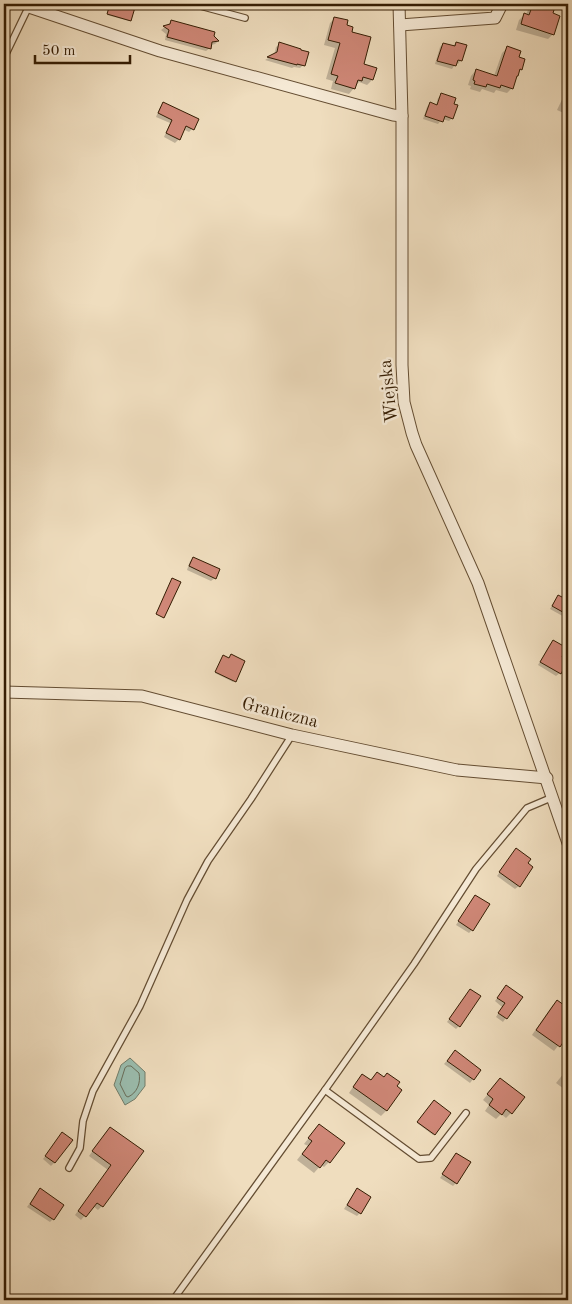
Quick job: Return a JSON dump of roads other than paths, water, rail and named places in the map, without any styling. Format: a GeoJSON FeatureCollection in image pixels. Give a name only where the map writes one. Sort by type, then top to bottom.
{"type":"FeatureCollection","features":[{"type":"Feature","properties":{"kind":"street","name":"Wiejska"},"geometry":{"type":"LineString","coordinates":[[399,4],[402,116],[402,365],[404,402],[416,445],[478,583],[568,843]]}},
{"type":"Feature","properties":{"kind":"street"},"geometry":{"type":"LineString","coordinates":[[400,25],[495,18],[502,4]]}},
{"type":"Feature","properties":{"kind":"street"},"geometry":{"type":"LineString","coordinates":[[29,5],[160,52],[402,116]]}},
{"type":"Feature","properties":{"kind":"street","name":"Graniczna"},"geometry":{"type":"LineString","coordinates":[[4,692],[142,696],[292,735],[457,770],[547,778]]}},
{"type":"Feature","properties":{"kind":"lane"},"geometry":{"type":"LineString","coordinates":[[193,4],[245,18]]}},
{"type":"Feature","properties":{"kind":"lane"},"geometry":{"type":"LineString","coordinates":[[4,58],[29,5]]}},
{"type":"Feature","properties":{"kind":"lane"},"geometry":{"type":"LineString","coordinates":[[69,1168],[80,1148],[83,1121],[93,1091],[140,1006],[186,900],[208,860],[252,799],[292,735]]}},
{"type":"Feature","properties":{"kind":"lane"},"geometry":{"type":"LineString","coordinates":[[173,1300],[414,964],[476,869],[527,808],[553,797]]}},
{"type":"Feature","properties":{"kind":"lane"},"geometry":{"type":"LineString","coordinates":[[325,1090],[419,1159],[431,1158],[466,1112]]}},
{"type":"Feature","properties":{"kind":"water"},"geometry":{"type":"Polygon","coordinates":[[[130,1058],[145,1072],[145,1086],[135,1099],[125,1105],[114,1085],[121,1065],[130,1058]]]}}]}
